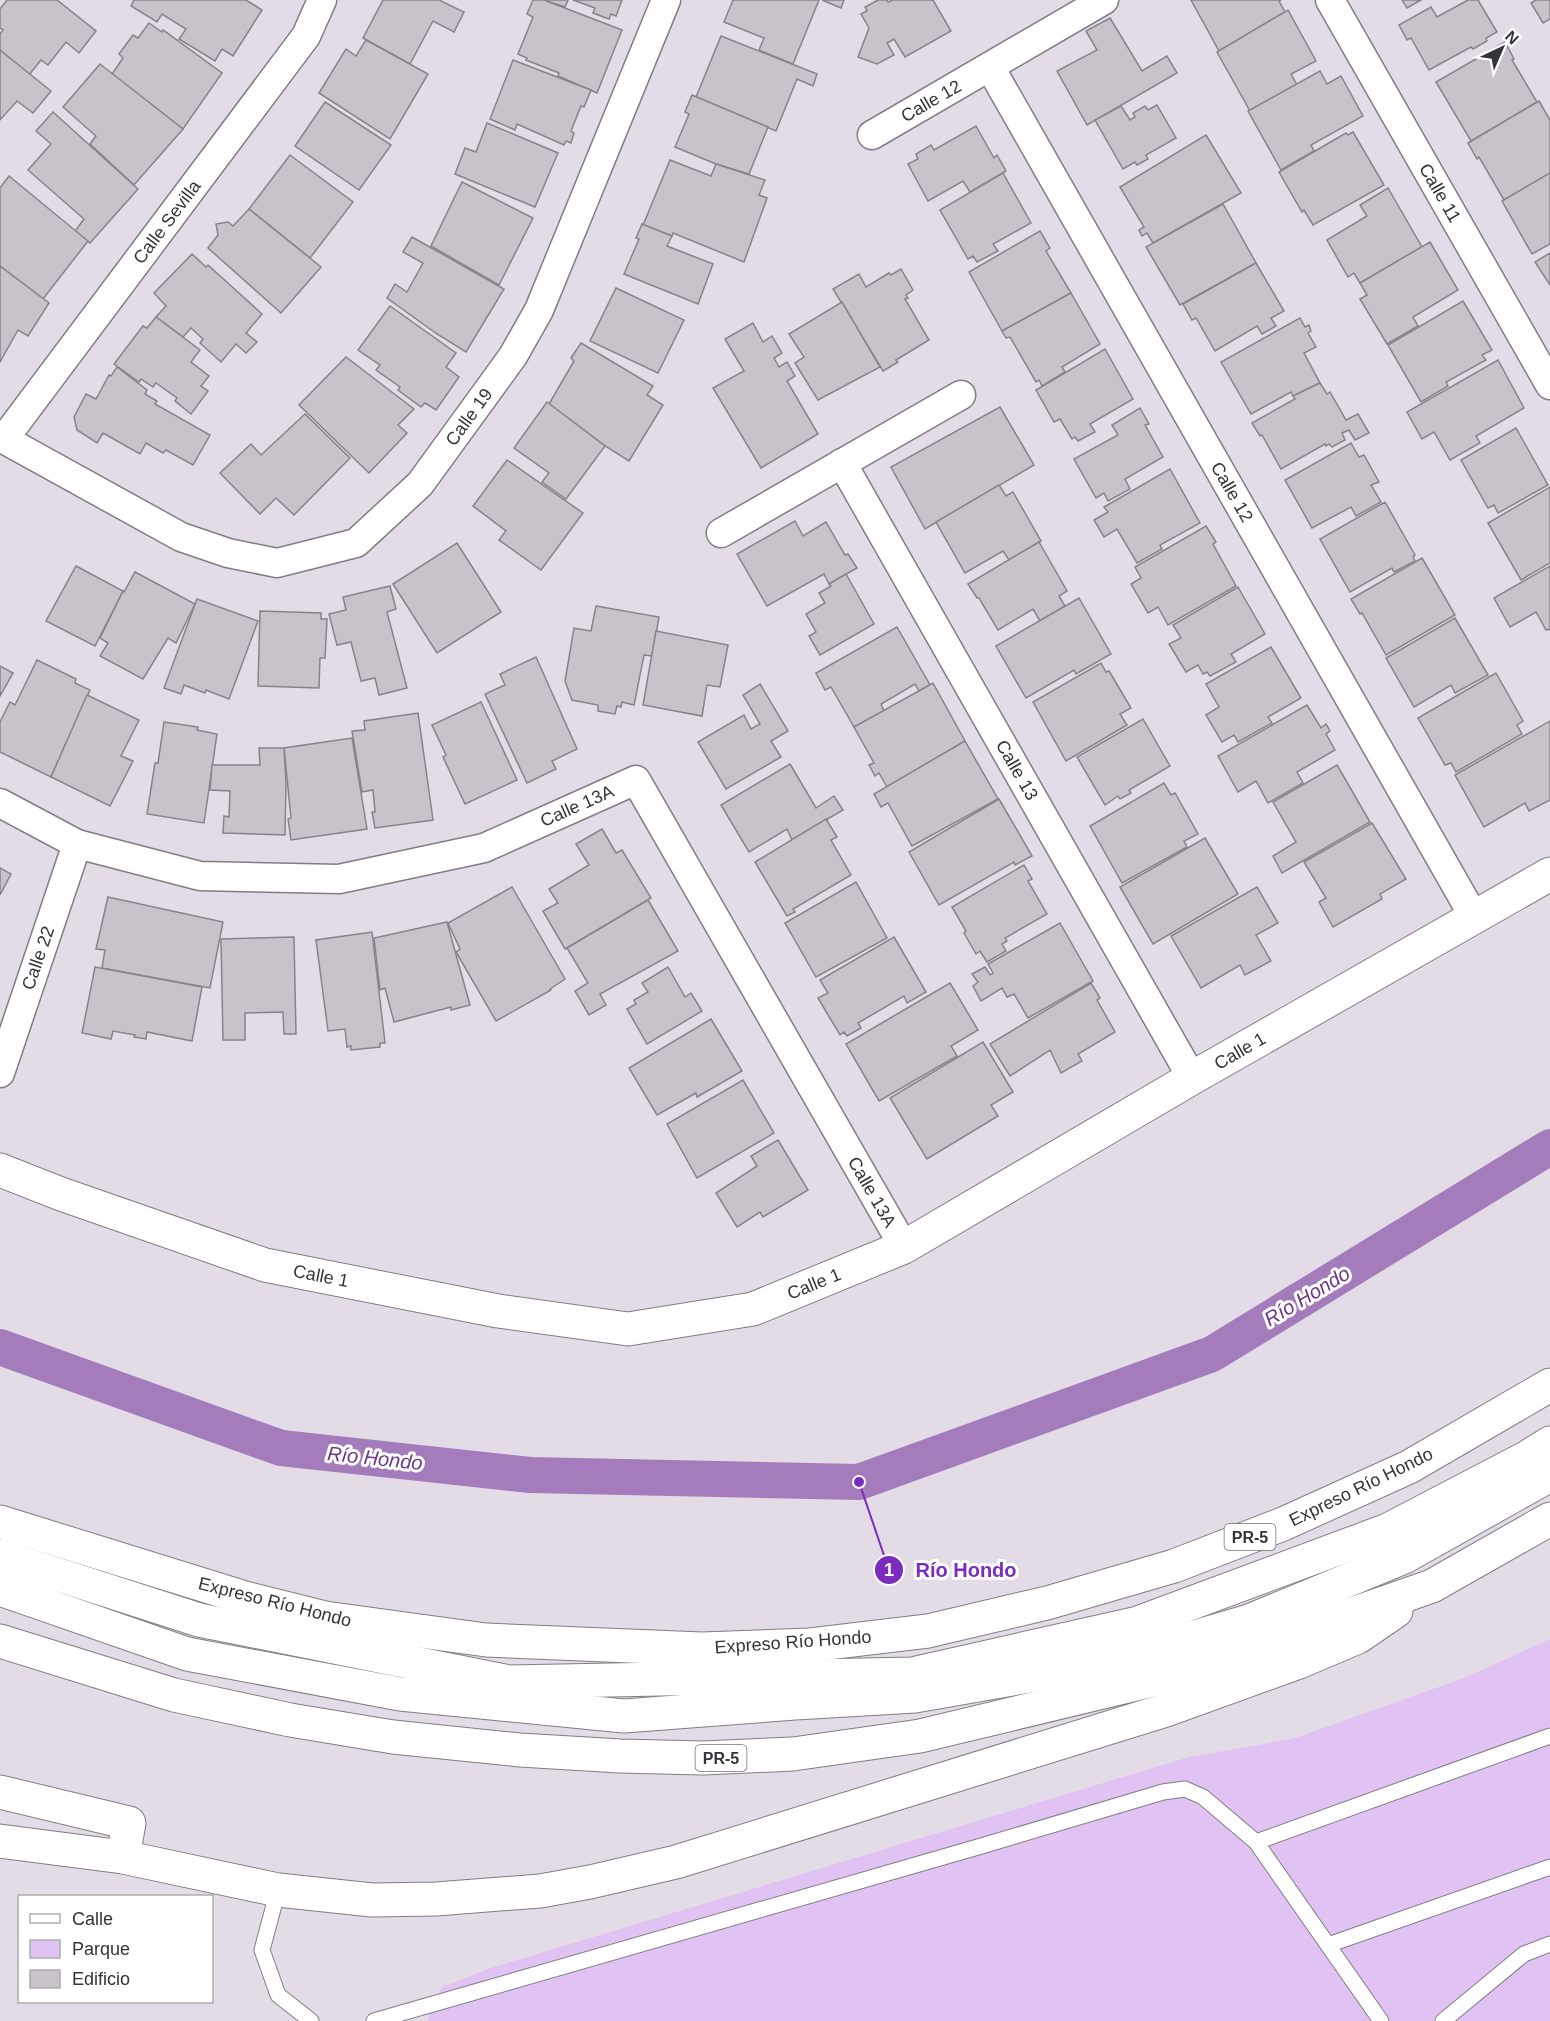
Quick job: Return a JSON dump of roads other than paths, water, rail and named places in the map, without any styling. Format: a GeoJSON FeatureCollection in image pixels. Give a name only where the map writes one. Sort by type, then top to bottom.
{"type":"FeatureCollection","features":[{"type":"Feature","properties":{"kind":"main road","name":"Calle 1"},"geometry":{"type":"LineString","coordinates":[[0,1170],[61,1194],[266,1265],[498,1311],[628,1329],[753,1309],[904,1247],[1192,1078],[1550,874]]}},
{"type":"Feature","properties":{"kind":"main road","name":"Expreso Río Hondo"},"geometry":{"type":"LineString","coordinates":[[0,1522],[245,1598],[325,1618],[486,1640],[702,1649],[810,1645],[927,1631],[1047,1604],[1174,1566],[1282,1524],[1409,1467],[1550,1385]]}},
{"type":"Feature","properties":{"kind":"main road"},"geometry":{"type":"LineString","coordinates":[[0,1556],[199,1620],[508,1682],[912,1674],[1138,1623],[1388,1530],[1526,1458],[1550,1443]]}},
{"type":"Feature","properties":{"kind":"main road"},"geometry":{"type":"LineString","coordinates":[[0,1589],[187,1654],[400,1694],[624,1716],[915,1696],[1109,1662],[1249,1621],[1404,1557],[1550,1475]]}},
{"type":"Feature","properties":{"kind":"main road","name":"PR-5"},"geometry":{"type":"LineString","coordinates":[[0,1641],[174,1695],[290,1720],[393,1737],[520,1750],[703,1758],[793,1754],[920,1736],[1046,1708],[1186,1672],[1432,1586],[1550,1519]]}},
{"type":"Feature","properties":{"kind":"main road"},"geometry":{"type":"LineString","coordinates":[[0,1841],[123,1857],[278,1890],[372,1900],[436,1899],[540,1891],[676,1862],[887,1795],[1002,1762],[1238,1685],[1358,1637],[1432,1586]]}},
{"type":"Feature","properties":{"kind":"main road"},"geometry":{"type":"LineString","coordinates":[[0,1792],[129,1823],[123,1857]]}},
{"type":"Feature","properties":{"kind":"street","name":"Calle Sevilla"},"geometry":{"type":"LineString","coordinates":[[2,438],[306,36],[322,0]]}},
{"type":"Feature","properties":{"kind":"street","name":"Calle 19"},"geometry":{"type":"LineString","coordinates":[[2,438],[181,537],[228,553],[278,562],[356,543],[420,484],[513,356],[539,310],[666,0]]}},
{"type":"Feature","properties":{"kind":"street","name":"Calle 12"},"geometry":{"type":"LineString","coordinates":[[872,135],[1104,0]]}},
{"type":"Feature","properties":{"kind":"street","name":"Calle 11"},"geometry":{"type":"LineString","coordinates":[[1330,0],[1550,385]]}},
{"type":"Feature","properties":{"kind":"street","name":"Calle 12"},"geometry":{"type":"LineString","coordinates":[[990,67],[1474,917]]}},
{"type":"Feature","properties":{"kind":"street"},"geometry":{"type":"LineString","coordinates":[[722,532],[961,394]]}},
{"type":"Feature","properties":{"kind":"street","name":"Calle 13"},"geometry":{"type":"LineString","coordinates":[[842,463],[1192,1078]]}},
{"type":"Feature","properties":{"kind":"street","name":"Calle 13A"},"geometry":{"type":"LineString","coordinates":[[0,803],[77,844],[200,876],[339,879],[484,848],[636,780],[904,1247]]}},
{"type":"Feature","properties":{"kind":"street","name":"Calle 22"},"geometry":{"type":"LineString","coordinates":[[0,1073],[77,844]]}},
{"type":"Feature","properties":{"kind":"lane"},"geometry":{"type":"LineString","coordinates":[[1256,1842],[1550,1736]]}},
{"type":"Feature","properties":{"kind":"lane"},"geometry":{"type":"LineString","coordinates":[[374,2021],[978,1848],[1163,1792],[1185,1789],[1203,1797],[1256,1842],[1381,2021]]}},
{"type":"Feature","properties":{"kind":"lane"},"geometry":{"type":"LineString","coordinates":[[1328,1945],[1550,1866]]}},
{"type":"Feature","properties":{"kind":"lane"},"geometry":{"type":"LineString","coordinates":[[278,1890],[262,1950],[278,1995],[311,2021]]}},
{"type":"Feature","properties":{"kind":"lane"},"geometry":{"type":"LineString","coordinates":[[1443,2021],[1524,1954],[1550,1944]]}},
{"type":"Feature","properties":{"kind":"waterway","name":"Río Hondo"},"geometry":{"type":"LineString","coordinates":[[0,1347],[281,1448],[530,1475],[859,1482],[1212,1354],[1550,1147]]}},
{"type":"Feature","properties":{"kind":"place","name":"Río Hondo"},"geometry":{"type":"Point","coordinates":[859,1482]}}]}
